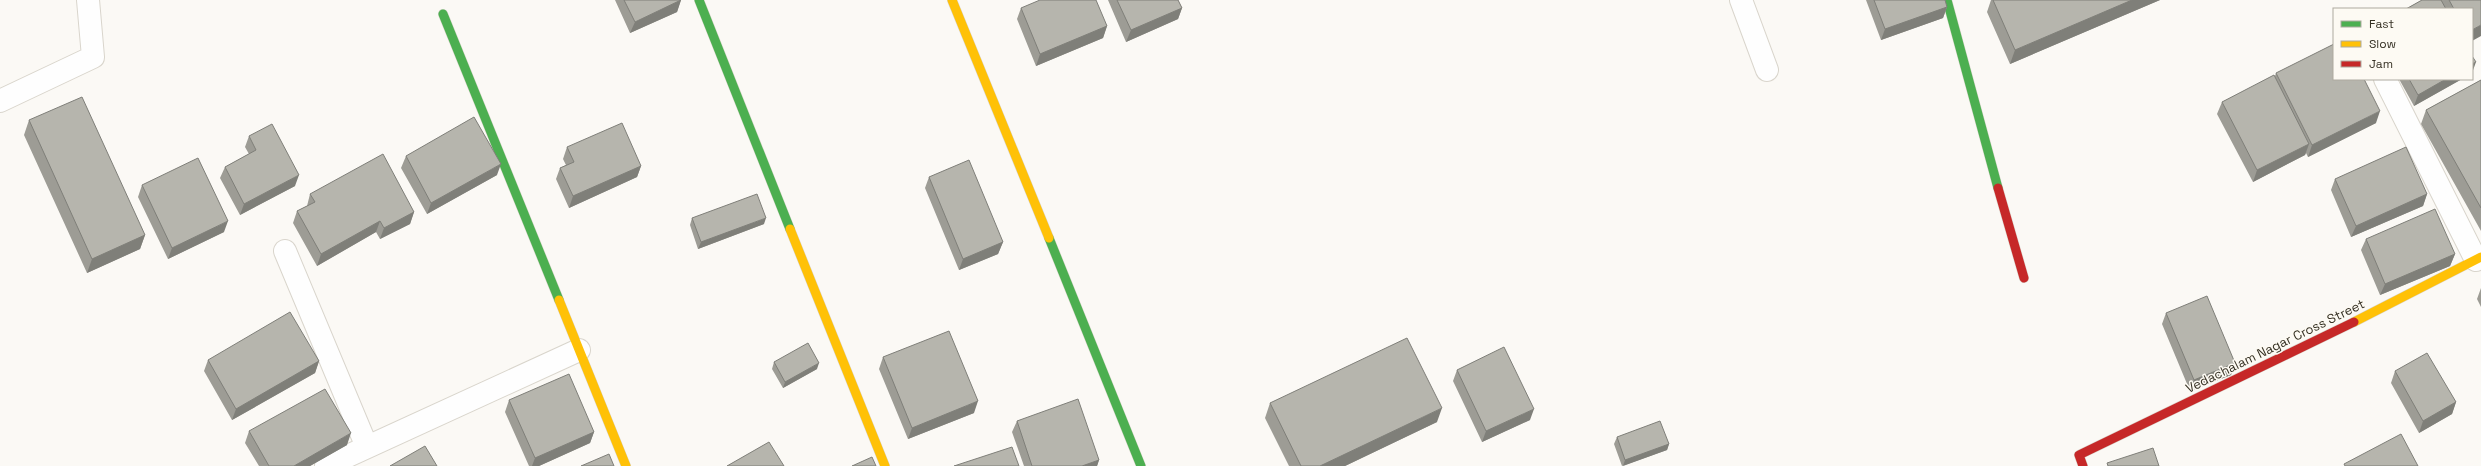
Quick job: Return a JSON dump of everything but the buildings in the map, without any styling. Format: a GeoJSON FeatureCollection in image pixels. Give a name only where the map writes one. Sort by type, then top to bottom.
{"type":"FeatureCollection","features":[{"type":"Feature","properties":{"kind":"street"},"geometry":{"type":"LineString","coordinates":[[0,101],[93,56],[88,0]]}},
{"type":"Feature","properties":{"kind":"street"},"geometry":{"type":"LineString","coordinates":[[699,0],[885,466]]}},
{"type":"Feature","properties":{"kind":"street"},"geometry":{"type":"LineString","coordinates":[[952,0],[1140,466]]}},
{"type":"Feature","properties":{"kind":"street"},"geometry":{"type":"LineString","coordinates":[[1741,0],[1767,70]]}},
{"type":"Feature","properties":{"kind":"street"},"geometry":{"type":"LineString","coordinates":[[1947,0],[1974,106],[2024,278]]}},
{"type":"Feature","properties":{"kind":"street"},"geometry":{"type":"LineString","coordinates":[[443,14],[626,466]]}},
{"type":"Feature","properties":{"kind":"street"},"geometry":{"type":"LineString","coordinates":[[2386,80],[2479,258]]}},
{"type":"Feature","properties":{"kind":"street"},"geometry":{"type":"LineString","coordinates":[[285,251],[367,447]]}},
{"type":"Feature","properties":{"kind":"street","name":"Vedachalam Nagar Cross Street"},"geometry":{"type":"LineString","coordinates":[[2083,466],[2079,455],[2371,314],[2479,258]]}},
{"type":"Feature","properties":{"kind":"street"},"geometry":{"type":"LineString","coordinates":[[326,466],[579,350]]}},
{"type":"Feature","properties":{"kind":"traffic: fast"},"geometry":{"type":"LineString","coordinates":[[699,0],[790,229]]}},
{"type":"Feature","properties":{"kind":"traffic: fast"},"geometry":{"type":"LineString","coordinates":[[1947,0],[1998,188]]}},
{"type":"Feature","properties":{"kind":"traffic: fast"},"geometry":{"type":"LineString","coordinates":[[443,14],[559,300]]}},
{"type":"Feature","properties":{"kind":"traffic: fast"},"geometry":{"type":"LineString","coordinates":[[1049,238],[1141,466]]}},
{"type":"Feature","properties":{"kind":"traffic: slow"},"geometry":{"type":"LineString","coordinates":[[952,0],[1049,238]]}},
{"type":"Feature","properties":{"kind":"traffic: slow"},"geometry":{"type":"LineString","coordinates":[[790,229],[885,466]]}},
{"type":"Feature","properties":{"kind":"traffic: slow"},"geometry":{"type":"LineString","coordinates":[[2354,322],[2481,257]]}},
{"type":"Feature","properties":{"kind":"traffic: slow"},"geometry":{"type":"LineString","coordinates":[[559,300],[626,466]]}},
{"type":"Feature","properties":{"kind":"traffic: jam"},"geometry":{"type":"LineString","coordinates":[[1998,188],[2024,278]]}},
{"type":"Feature","properties":{"kind":"traffic: jam"},"geometry":{"type":"LineString","coordinates":[[2083,466],[2079,455],[2354,322]]}}]}
